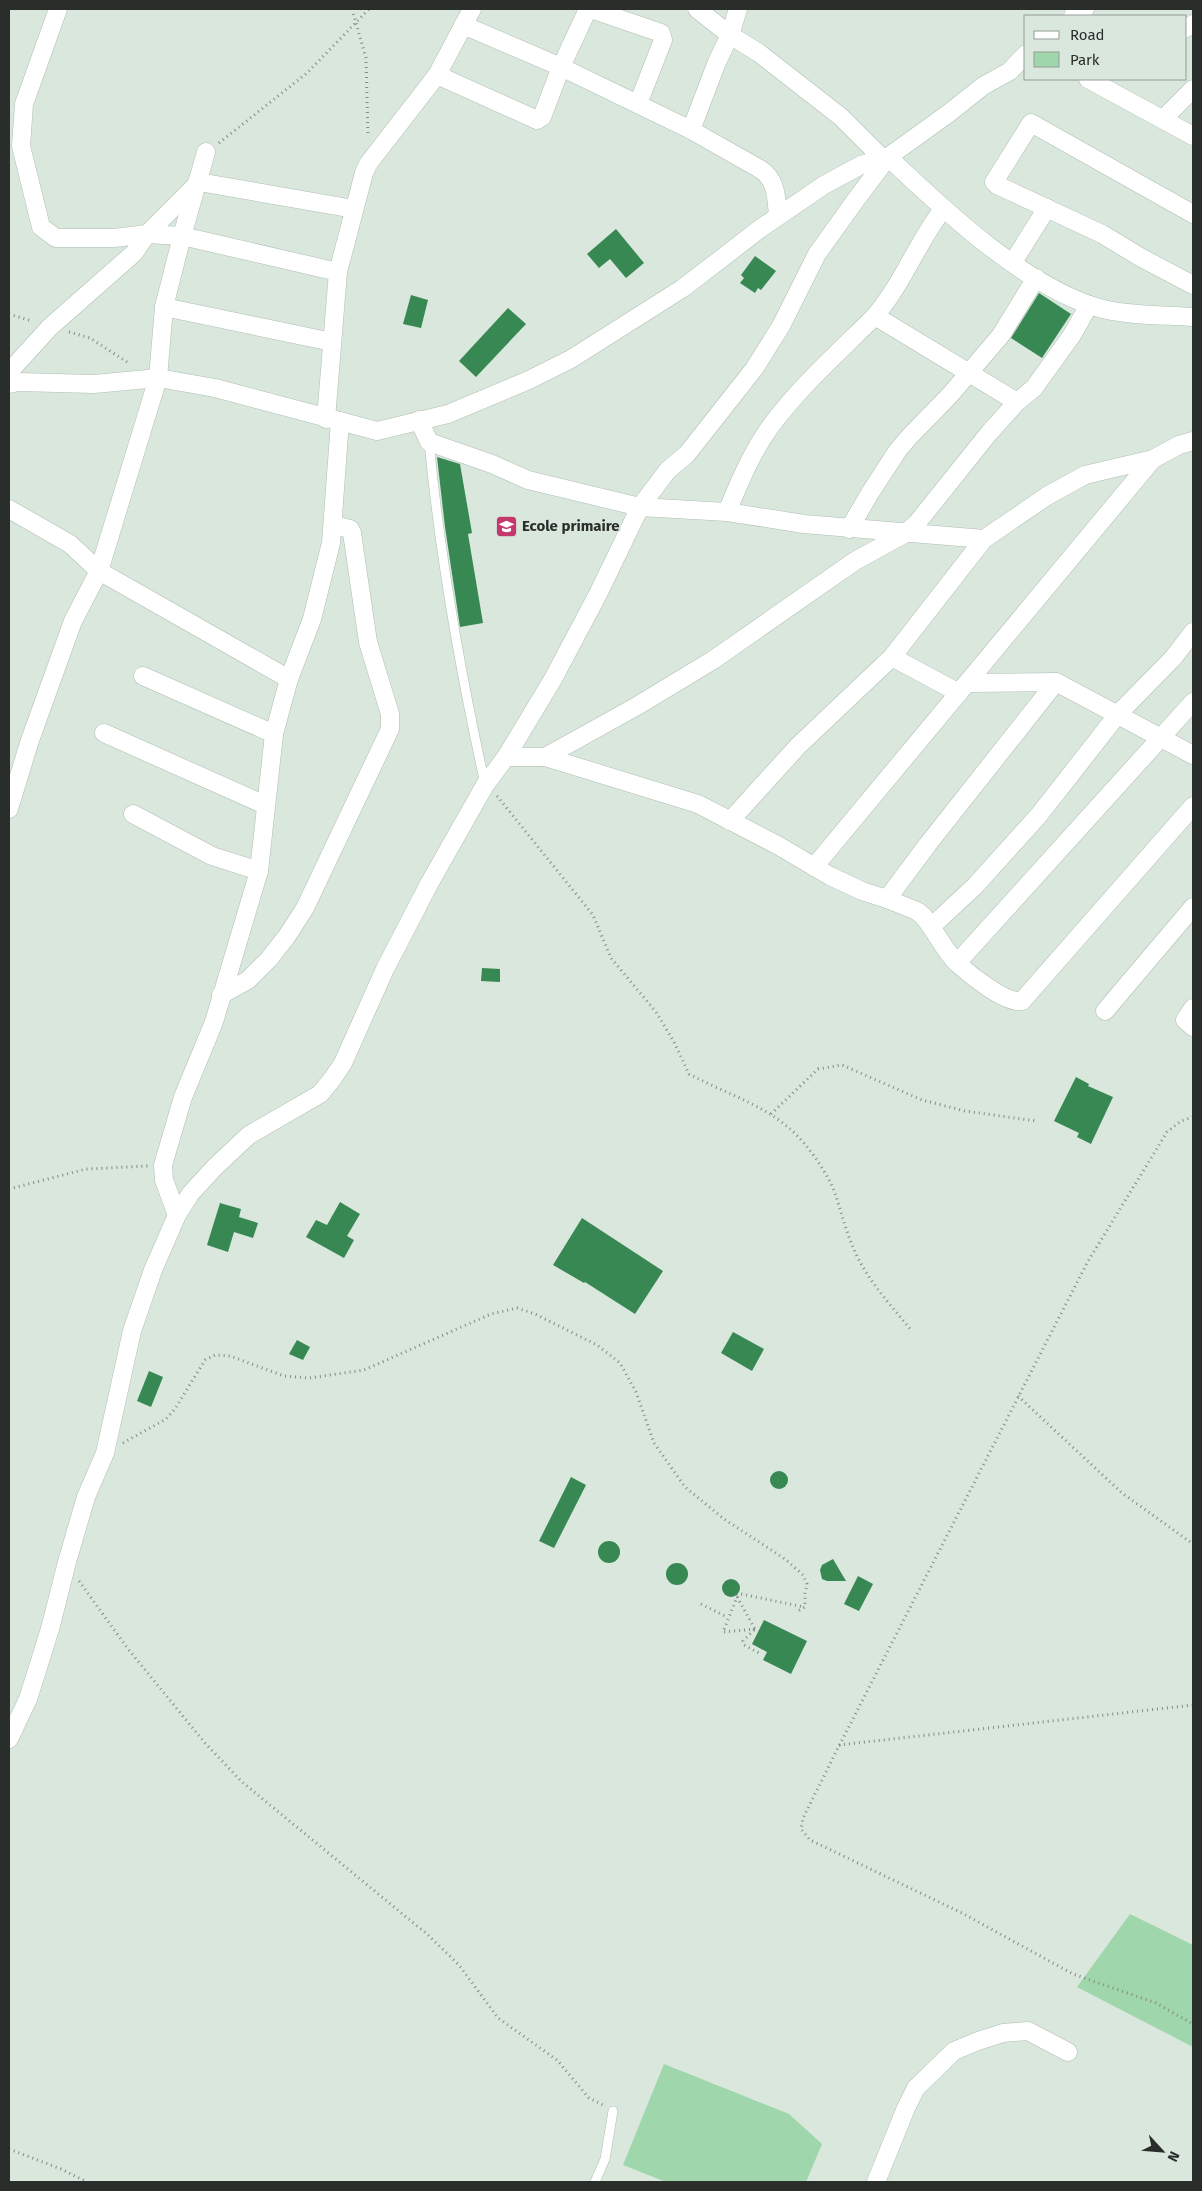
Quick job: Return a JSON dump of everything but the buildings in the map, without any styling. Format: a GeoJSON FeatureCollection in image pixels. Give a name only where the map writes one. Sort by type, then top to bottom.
{"type":"FeatureCollection","features":[{"type":"Feature","properties":{"kind":"street"},"geometry":{"type":"LineString","coordinates":[[58,9],[24,104],[21,146],[41,227],[56,238],[114,238],[147,234],[182,236],[338,272]]}},
{"type":"Feature","properties":{"kind":"street"},"geometry":{"type":"LineString","coordinates":[[177,1216],[164,1180],[163,1165],[183,1097],[214,1022],[259,871],[274,734],[289,679],[312,619],[331,543],[334,525],[332,342],[338,272],[368,164],[437,75],[472,9]]}},
{"type":"Feature","properties":{"kind":"street"},"geometry":{"type":"LineString","coordinates":[[437,75],[537,120],[542,117],[561,67],[588,9]]}},
{"type":"Feature","properties":{"kind":"street"},"geometry":{"type":"LineString","coordinates":[[591,9],[661,33],[663,40],[638,104]]}},
{"type":"Feature","properties":{"kind":"street"},"geometry":{"type":"LineString","coordinates":[[697,9],[730,35],[759,53],[841,118],[943,209],[1036,278],[1089,305],[1124,312],[1193,317]]}},
{"type":"Feature","properties":{"kind":"street"},"geometry":{"type":"LineString","coordinates":[[691,130],[717,62],[730,35],[738,9]]}},
{"type":"Feature","properties":{"kind":"street"},"geometry":{"type":"LineString","coordinates":[[463,25],[561,67],[638,104],[691,130],[768,174],[774,184],[778,215]]}},
{"type":"Feature","properties":{"kind":"street"},"geometry":{"type":"LineString","coordinates":[[9,384],[18,382],[94,384],[155,377],[216,388],[377,431],[448,414],[529,380],[571,359],[683,288],[778,215],[824,185],[861,165],[885,158],[949,114],[983,86],[1010,71],[1024,56]]}},
{"type":"Feature","properties":{"kind":"street"},"geometry":{"type":"LineString","coordinates":[[1100,81],[1193,136]]}},
{"type":"Feature","properties":{"kind":"street"},"geometry":{"type":"LineString","coordinates":[[1163,118],[1193,89]]}},
{"type":"Feature","properties":{"kind":"street"},"geometry":{"type":"LineString","coordinates":[[1193,214],[1030,123],[994,182],[997,186],[1102,234],[1140,258],[1193,285]]}},
{"type":"Feature","properties":{"kind":"street"},"geometry":{"type":"LineString","coordinates":[[9,809],[29,744],[73,621],[99,571],[155,377],[164,307],[206,152]]}},
{"type":"Feature","properties":{"kind":"street"},"geometry":{"type":"LineString","coordinates":[[9,1739],[28,1699],[50,1629],[86,1497],[106,1453],[132,1331],[152,1270],[177,1216],[191,1193],[215,1167],[250,1135],[320,1094],[333,1078],[343,1063],[413,913],[485,785],[506,757],[553,679],[640,507],[668,470],[688,454],[754,369],[781,326],[817,254],[885,158]]}},
{"type":"Feature","properties":{"kind":"street"},"geometry":{"type":"LineString","coordinates":[[9,372],[50,327],[134,253],[147,234],[199,182]]}},
{"type":"Feature","properties":{"kind":"street"},"geometry":{"type":"LineString","coordinates":[[199,182],[354,209]]}},
{"type":"Feature","properties":{"kind":"street"},"geometry":{"type":"LineString","coordinates":[[1013,262],[1047,208]]}},
{"type":"Feature","properties":{"kind":"street"},"geometry":{"type":"LineString","coordinates":[[727,512],[740,481],[769,428],[789,403],[875,316],[889,299],[929,228],[943,209]]}},
{"type":"Feature","properties":{"kind":"street"},"geometry":{"type":"LineString","coordinates":[[849,529],[898,450],[1001,335],[1036,278]]}},
{"type":"Feature","properties":{"kind":"street"},"geometry":{"type":"LineString","coordinates":[[545,757],[637,706],[712,660],[855,561],[906,533],[917,523],[952,478],[1017,402],[1039,381],[1072,335],[1089,305]]}},
{"type":"Feature","properties":{"kind":"street"},"geometry":{"type":"LineString","coordinates":[[164,307],[332,342]]}},
{"type":"Feature","properties":{"kind":"street"},"geometry":{"type":"LineString","coordinates":[[875,316],[1017,402]]}},
{"type":"Feature","properties":{"kind":"street"},"geometry":{"type":"LineString","coordinates":[[419,420],[429,442],[492,464],[528,480],[640,507],[727,512],[849,529],[984,539]]}},
{"type":"Feature","properties":{"kind":"street"},"geometry":{"type":"LineString","coordinates":[[730,821],[798,746],[892,657],[984,539],[1047,496],[1085,474],[1153,459],[1178,445],[1193,441]]}},
{"type":"Feature","properties":{"kind":"street"},"geometry":{"type":"LineString","coordinates":[[814,867],[1153,459]]}},
{"type":"Feature","properties":{"kind":"street"},"geometry":{"type":"LineString","coordinates":[[9,509],[70,544],[99,571],[289,679]]}},
{"type":"Feature","properties":{"kind":"street"},"geometry":{"type":"LineString","coordinates":[[221,995],[248,980],[287,936],[300,915],[390,730],[390,714],[368,642],[352,533],[350,529],[334,525]]}},
{"type":"Feature","properties":{"kind":"street"},"geometry":{"type":"LineString","coordinates":[[932,926],[976,886],[1039,815],[1118,714],[1173,658],[1193,632]]}},
{"type":"Feature","properties":{"kind":"street"},"geometry":{"type":"LineString","coordinates":[[892,657],[963,688],[1056,682],[1193,755]]}},
{"type":"Feature","properties":{"kind":"street"},"geometry":{"type":"LineString","coordinates":[[143,676],[274,734]]}},
{"type":"Feature","properties":{"kind":"street"},"geometry":{"type":"LineString","coordinates":[[887,899],[1056,682]]}},
{"type":"Feature","properties":{"kind":"street"},"geometry":{"type":"LineString","coordinates":[[957,963],[1193,702]]}},
{"type":"Feature","properties":{"kind":"street"},"geometry":{"type":"LineString","coordinates":[[104,733],[265,805]]}},
{"type":"Feature","properties":{"kind":"street"},"geometry":{"type":"LineString","coordinates":[[506,757],[545,757],[698,804],[862,891],[916,911],[932,926],[957,963],[1000,995],[1009,1000],[1022,1001],[1193,806]]}},
{"type":"Feature","properties":{"kind":"street"},"geometry":{"type":"LineString","coordinates":[[133,814],[212,856],[259,871]]}},
{"type":"Feature","properties":{"kind":"street"},"geometry":{"type":"LineString","coordinates":[[1105,1012],[1193,907]]}},
{"type":"Feature","properties":{"kind":"street"},"geometry":{"type":"LineString","coordinates":[[1193,1008],[1185,1020],[1193,1027]]}},
{"type":"Feature","properties":{"kind":"street"},"geometry":{"type":"LineString","coordinates":[[876,2182],[916,2088],[954,2051],[1003,2033],[1028,2031],[1068,2052]]}},
{"type":"Feature","properties":{"kind":"lane"},"geometry":{"type":"LineString","coordinates":[[429,442],[438,532],[458,657],[485,785]]}},
{"type":"Feature","properties":{"kind":"lane"},"geometry":{"type":"LineString","coordinates":[[594,2182],[605,2159],[613,2111]]}},
{"type":"Feature","properties":{"kind":"path"},"geometry":{"type":"LineString","coordinates":[[352,9],[366,58],[368,164]]}},
{"type":"Feature","properties":{"kind":"path"},"geometry":{"type":"LineString","coordinates":[[206,152],[307,73],[369,9]]}},
{"type":"Feature","properties":{"kind":"path"},"geometry":{"type":"LineString","coordinates":[[9,314],[90,338],[155,377]]}},
{"type":"Feature","properties":{"kind":"path"},"geometry":{"type":"LineString","coordinates":[[485,785],[501,801],[593,915],[611,958],[656,1012],[674,1042],[689,1074],[770,1114],[790,1129],[812,1152],[835,1194],[843,1224],[859,1261],[911,1330]]}},
{"type":"Feature","properties":{"kind":"path"},"geometry":{"type":"LineString","coordinates":[[770,1114],[818,1069],[842,1064],[922,1100],[965,1111],[1036,1121]]}},
{"type":"Feature","properties":{"kind":"path"},"geometry":{"type":"LineString","coordinates":[[1193,1117],[1181,1121],[1167,1132],[1087,1263],[802,1818],[801,1829],[810,1840],[962,1912],[1073,1974],[1156,2003],[1193,2024]]}},
{"type":"Feature","properties":{"kind":"path"},"geometry":{"type":"LineString","coordinates":[[9,1189],[86,1169],[163,1165]]}},
{"type":"Feature","properties":{"kind":"path"},"geometry":{"type":"LineString","coordinates":[[106,1453],[166,1419],[175,1409],[205,1360],[215,1355],[230,1356],[284,1376],[309,1378],[364,1370],[491,1314],[517,1308],[535,1314],[597,1345],[620,1363],[636,1392],[654,1444],[685,1487],[724,1519],[785,1559],[804,1575],[807,1584],[805,1607]]}},
{"type":"Feature","properties":{"kind":"path"},"geometry":{"type":"LineString","coordinates":[[1018,1396],[1122,1493],[1193,1544]]}},
{"type":"Feature","properties":{"kind":"path"},"geometry":{"type":"LineString","coordinates":[[67,1562],[128,1649],[205,1744],[242,1782],[427,1934],[459,1965],[498,2018],[557,2060],[589,2098],[613,2111]]}},
{"type":"Feature","properties":{"kind":"path"},"geometry":{"type":"LineString","coordinates":[[755,1629],[724,1632],[722,1629],[737,1597],[744,1593],[805,1607]]}},
{"type":"Feature","properties":{"kind":"path"},"geometry":{"type":"LineString","coordinates":[[737,1597],[755,1629]]}},
{"type":"Feature","properties":{"kind":"path"},"geometry":{"type":"LineString","coordinates":[[701,1604],[727,1618]]}},
{"type":"Feature","properties":{"kind":"path"},"geometry":{"type":"LineString","coordinates":[[796,1612],[805,1607]]}},
{"type":"Feature","properties":{"kind":"path"},"geometry":{"type":"LineString","coordinates":[[755,1629],[744,1642],[744,1645],[761,1654]]}},
{"type":"Feature","properties":{"kind":"path"},"geometry":{"type":"LineString","coordinates":[[839,1746],[1193,1705]]}},
{"type":"Feature","properties":{"kind":"path"},"geometry":{"type":"LineString","coordinates":[[9,2149],[61,2169],[87,2182]]}},
{"type":"Feature","properties":{"kind":"green space"},"geometry":{"type":"Polygon","coordinates":[[[1130,1914],[1193,1945],[1193,2047],[1077,1987],[1130,1914]]]}},
{"type":"Feature","properties":{"kind":"green space"},"geometry":{"type":"Polygon","coordinates":[[[664,2064],[789,2114],[822,2144],[806,2182],[666,2182],[623,2165],[664,2064]]]}},
{"type":"Feature","properties":{"kind":"place","name":"Ecole primaire"},"geometry":{"type":"Point","coordinates":[506,526]}}]}
